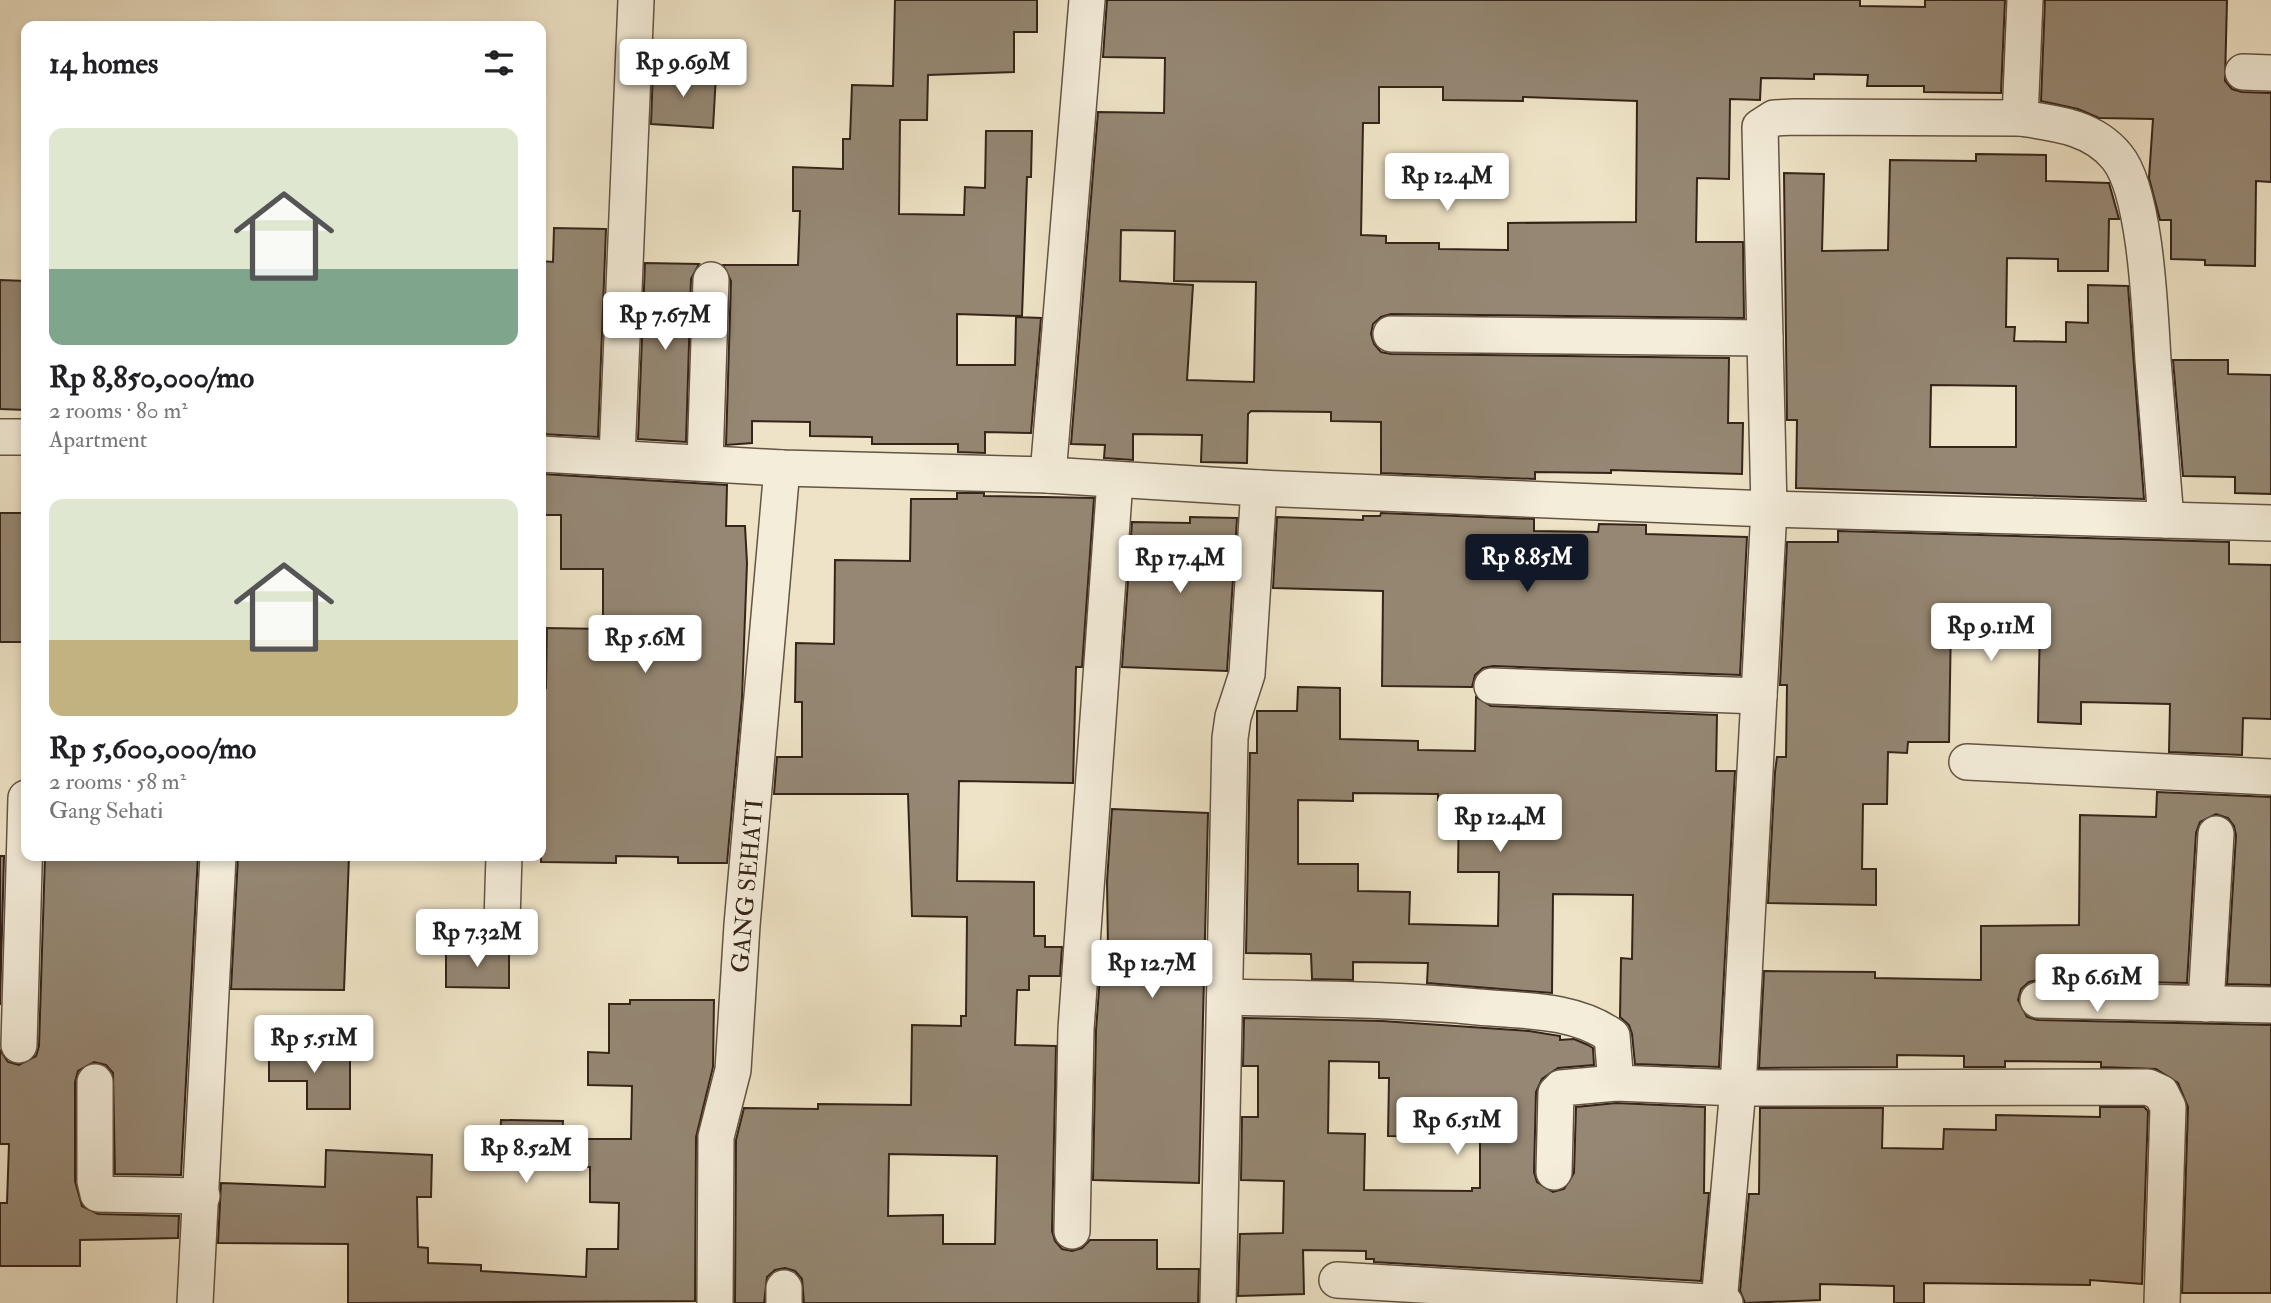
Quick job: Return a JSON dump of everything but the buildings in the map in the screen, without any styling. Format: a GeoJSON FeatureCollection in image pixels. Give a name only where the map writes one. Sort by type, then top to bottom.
{"type":"FeatureCollection","features":[{"type":"Feature","properties":{"kind":"street"},"geometry":{"type":"LineString","coordinates":[[617,457],[636,0]]}},
{"type":"Feature","properties":{"kind":"street"},"geometry":{"type":"LineString","coordinates":[[1048,475],[1087,0]]}},
{"type":"Feature","properties":{"kind":"street"},"geometry":{"type":"LineString","coordinates":[[2020,118],[2025,0]]}},
{"type":"Feature","properties":{"kind":"street"},"geometry":{"type":"LineString","coordinates":[[1719,1303],[1738,1088],[1769,509],[1760,127],[1774,118],[1795,117],[2020,118],[2083,131],[2104,143],[2119,159],[2127,179],[2145,247],[2166,520]]}},
{"type":"Feature","properties":{"kind":"street"},"geometry":{"type":"LineString","coordinates":[[705,462],[711,280]]}},
{"type":"Feature","properties":{"kind":"street"},"geometry":{"type":"LineString","coordinates":[[1391,334],[1765,338]]}},
{"type":"Feature","properties":{"kind":"street"},"geometry":{"type":"LineString","coordinates":[[0,437],[21,437]]}},
{"type":"Feature","properties":{"kind":"street"},"geometry":{"type":"LineString","coordinates":[[546,454],[782,468],[1048,475],[1259,488],[1769,509],[2271,523]]}},
{"type":"Feature","properties":{"kind":"street","name":"GANG SEHATI"},"geometry":{"type":"LineString","coordinates":[[715,1303],[716,1137],[733,1070],[742,925],[782,468]]}},
{"type":"Feature","properties":{"kind":"street"},"geometry":{"type":"LineString","coordinates":[[1072,1231],[1076,1029],[1115,480]]}},
{"type":"Feature","properties":{"kind":"street"},"geometry":{"type":"LineString","coordinates":[[1218,1303],[1230,738],[1233,717],[1247,674],[1259,488]]}},
{"type":"Feature","properties":{"kind":"street"},"geometry":{"type":"LineString","coordinates":[[1492,687],[1759,696]]}},
{"type":"Feature","properties":{"kind":"street"},"geometry":{"type":"LineString","coordinates":[[1967,762],[2271,777]]}},
{"type":"Feature","properties":{"kind":"street"},"geometry":{"type":"LineString","coordinates":[[2206,1004],[2216,834]]}},
{"type":"Feature","properties":{"kind":"street"},"geometry":{"type":"LineString","coordinates":[[19,1045],[24,861]]}},
{"type":"Feature","properties":{"kind":"street"},"geometry":{"type":"LineString","coordinates":[[195,1303],[218,861]]}},
{"type":"Feature","properties":{"kind":"street"},"geometry":{"type":"LineString","coordinates":[[502,921],[504,861]]}},
{"type":"Feature","properties":{"kind":"street"},"geometry":{"type":"LineString","coordinates":[[1225,997],[1405,1000],[1554,1013],[1597,1025],[1612,1036],[1616,1083]]}},
{"type":"Feature","properties":{"kind":"street"},"geometry":{"type":"LineString","coordinates":[[2039,1000],[2271,1005]]}},
{"type":"Feature","properties":{"kind":"street"},"geometry":{"type":"LineString","coordinates":[[95,1082],[94,1181],[98,1194],[202,1196]]}},
{"type":"Feature","properties":{"kind":"street"},"geometry":{"type":"LineString","coordinates":[[1554,1172],[1556,1093],[1561,1088],[1616,1083],[1738,1088],[2135,1084],[2161,1093],[2168,1107],[2162,1303]]}},
{"type":"Feature","properties":{"kind":"street"},"geometry":{"type":"LineString","coordinates":[[1337,1280],[1725,1303]]}}]}
